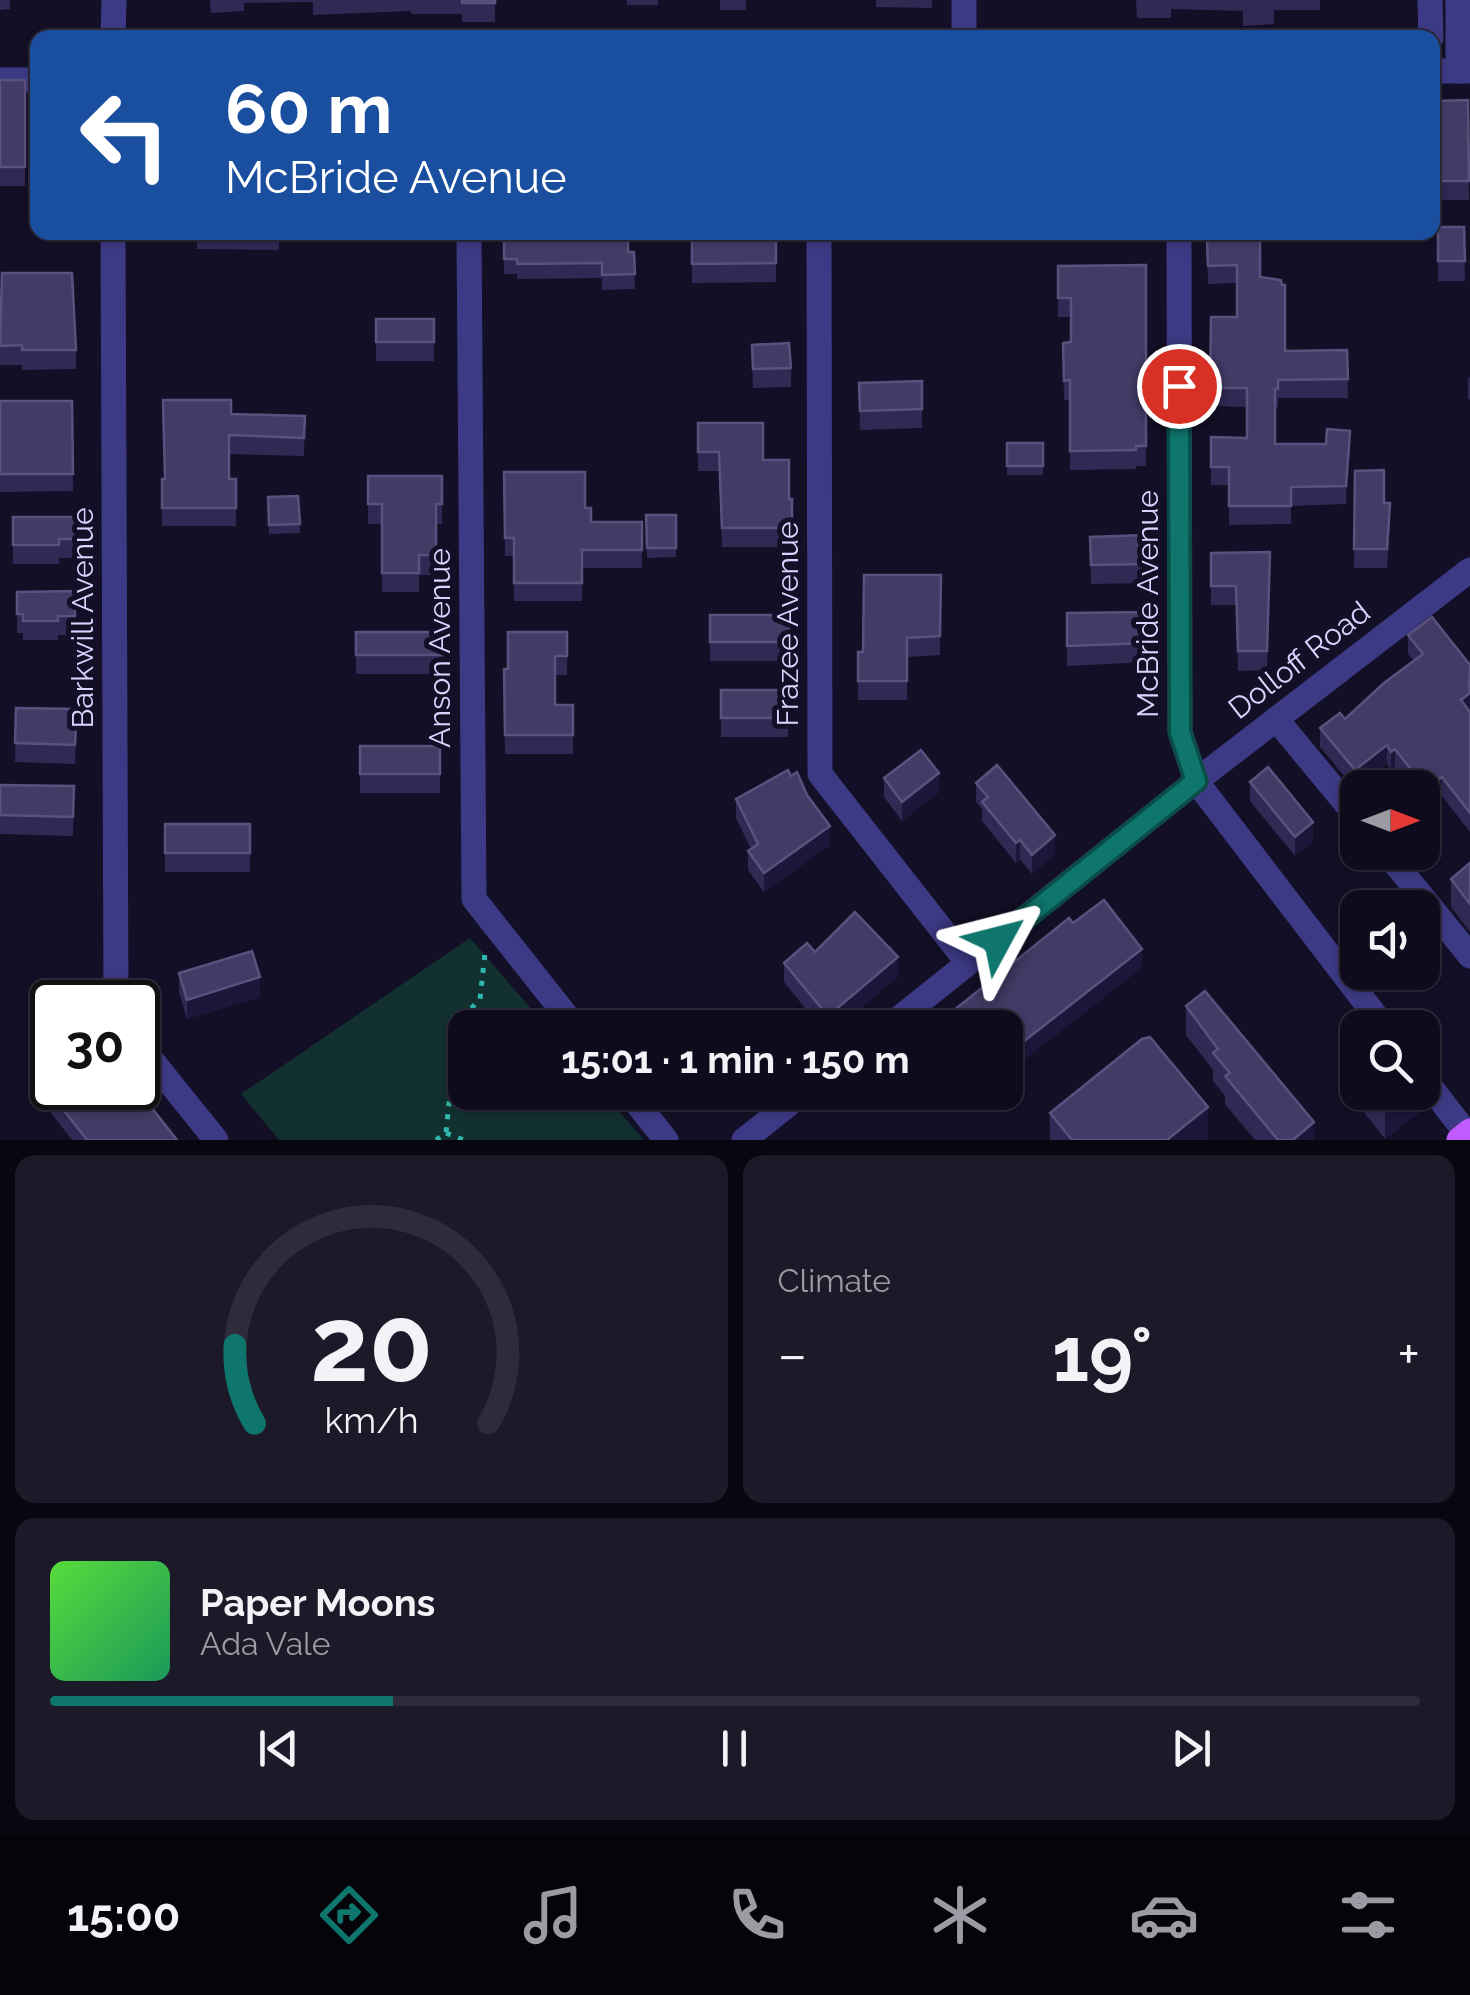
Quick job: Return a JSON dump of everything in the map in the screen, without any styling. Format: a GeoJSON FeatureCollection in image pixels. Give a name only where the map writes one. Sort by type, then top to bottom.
{"type":"FeatureCollection","features":[{"type":"Feature","properties":{"kind":"street"},"geometry":{"type":"LineString","coordinates":[[113,30],[114,0]]}},
{"type":"Feature","properties":{"kind":"street"},"geometry":{"type":"LineString","coordinates":[[964,0],[964,30]]}},
{"type":"Feature","properties":{"kind":"street"},"geometry":{"type":"LineString","coordinates":[[1430,0],[1431,30]]}},
{"type":"Feature","properties":{"kind":"street"},"geometry":{"type":"LineString","coordinates":[[1454,71],[1458,0]]}},
{"type":"Feature","properties":{"kind":"street"},"geometry":{"type":"LineString","coordinates":[[0,80],[30,80]]}},
{"type":"Feature","properties":{"kind":"street","name":"Barkwill Avenue"},"geometry":{"type":"LineString","coordinates":[[113,240],[116,980]]}},
{"type":"Feature","properties":{"kind":"street","name":"Anson Avenue"},"geometry":{"type":"LineString","coordinates":[[469,240],[474,899],[562,1010]]}},
{"type":"Feature","properties":{"kind":"street","name":"Frazee Avenue"},"geometry":{"type":"LineString","coordinates":[[818,240],[820,774],[968,964]]}},
{"type":"Feature","properties":{"kind":"street","name":"McBride Avenue"},"geometry":{"type":"LineString","coordinates":[[1179,240],[1180,732],[1196,781],[1371,1010]]}},
{"type":"Feature","properties":{"kind":"street","name":"Dolloff Road"},"geometry":{"type":"LineString","coordinates":[[910,1010],[1196,781],[1470,570]]}},
{"type":"Feature","properties":{"kind":"street"},"geometry":{"type":"LineString","coordinates":[[1276,719],[1340,796]]}},
{"type":"Feature","properties":{"kind":"street"},"geometry":{"type":"LineString","coordinates":[[1401,870],[1470,956]]}},
{"type":"Feature","properties":{"kind":"street"},"geometry":{"type":"LineString","coordinates":[[160,1070],[216,1140]]}},
{"type":"Feature","properties":{"kind":"street"},"geometry":{"type":"LineString","coordinates":[[1440,1101],[1466,1136]]}},
{"type":"Feature","properties":{"kind":"street"},"geometry":{"type":"LineString","coordinates":[[642,1110],[666,1140]]}},
{"type":"Feature","properties":{"kind":"street"},"geometry":{"type":"LineString","coordinates":[[744,1140],[782,1110]]}},
{"type":"Feature","properties":{"kind":"path"},"geometry":{"type":"LineString","coordinates":[[436,1140],[446,1133],[457,1024],[480,999],[485,945]]}},
{"type":"Feature","properties":{"kind":"path"},"geometry":{"type":"LineString","coordinates":[[446,1133],[464,1140]]}},
{"type":"Feature","properties":{"kind":"green space"},"geometry":{"type":"Polygon","coordinates":[[[470,938],[532,1010],[448,1010],[448,1110],[618,1110],[644,1140],[279,1140],[241,1094],[470,938]]]}},
{"type":"Feature","properties":{"kind":"building"},"geometry":{"type":"Polygon","coordinates":[[[495,0],[495,3],[462,3],[495,0]]]}},
{"type":"Feature","properties":{"kind":"building"},"geometry":{"type":"Polygon","coordinates":[[[0,80],[25,80],[25,167],[0,167],[0,80]]]}},
{"type":"Feature","properties":{"kind":"building"},"geometry":{"type":"Polygon","coordinates":[[[1468,100],[1469,181],[1440,181],[1440,101],[1468,100]]]}},
{"type":"Feature","properties":{"kind":"building"},"geometry":{"type":"Polygon","coordinates":[[[1440,227],[1464,227],[1465,261],[1438,261],[1440,227]]]}},
{"type":"Feature","properties":{"kind":"building"},"geometry":{"type":"Polygon","coordinates":[[[504,240],[628,240],[628,252],[634,252],[635,274],[602,275],[602,263],[517,264],[517,259],[504,259],[504,240]]]}},
{"type":"Feature","properties":{"kind":"building"},"geometry":{"type":"Polygon","coordinates":[[[692,240],[776,240],[776,263],[692,264],[692,240]]]}},
{"type":"Feature","properties":{"kind":"building"},"geometry":{"type":"Polygon","coordinates":[[[1260,240],[1260,277],[1281,280],[1285,285],[1285,351],[1347,350],[1348,379],[1278,380],[1275,444],[1326,444],[1327,429],[1350,431],[1346,486],[1291,487],[1291,506],[1229,506],[1229,467],[1211,467],[1211,437],[1247,438],[1247,388],[1210,388],[1211,317],[1237,317],[1237,265],[1208,266],[1207,241],[1260,240]]]}},
{"type":"Feature","properties":{"kind":"building"},"geometry":{"type":"Polygon","coordinates":[[[1146,265],[1146,446],[1136,446],[1136,450],[1070,451],[1070,380],[1064,381],[1063,343],[1071,342],[1071,298],[1058,298],[1058,266],[1146,265]]]}},
{"type":"Feature","properties":{"kind":"building"},"geometry":{"type":"Polygon","coordinates":[[[2,273],[72,273],[76,350],[0,346],[2,273]]]}},
{"type":"Feature","properties":{"kind":"building"},"geometry":{"type":"Polygon","coordinates":[[[376,319],[434,319],[434,342],[376,342],[376,319]]]}},
{"type":"Feature","properties":{"kind":"building"},"geometry":{"type":"Polygon","coordinates":[[[789,343],[791,368],[753,369],[752,345],[789,343]]]}},
{"type":"Feature","properties":{"kind":"building"},"geometry":{"type":"Polygon","coordinates":[[[922,381],[922,409],[860,411],[859,383],[922,381]]]}},
{"type":"Feature","properties":{"kind":"building"},"geometry":{"type":"Polygon","coordinates":[[[163,400],[231,400],[231,414],[305,416],[304,438],[229,435],[229,479],[236,479],[236,508],[162,508],[163,400]]]}},
{"type":"Feature","properties":{"kind":"building"},"geometry":{"type":"Polygon","coordinates":[[[0,401],[72,401],[73,474],[0,474],[0,401]]]}},
{"type":"Feature","properties":{"kind":"building"},"geometry":{"type":"Polygon","coordinates":[[[698,423],[763,423],[763,460],[789,460],[792,528],[722,528],[719,452],[698,452],[698,423]]]}},
{"type":"Feature","properties":{"kind":"building"},"geometry":{"type":"Polygon","coordinates":[[[1007,443],[1043,443],[1043,466],[1007,466],[1007,443]]]}},
{"type":"Feature","properties":{"kind":"building"},"geometry":{"type":"Polygon","coordinates":[[[1384,470],[1384,503],[1390,503],[1387,549],[1354,549],[1355,471],[1384,470]]]}},
{"type":"Feature","properties":{"kind":"building"},"geometry":{"type":"Polygon","coordinates":[[[504,472],[585,472],[585,508],[591,508],[591,522],[642,522],[642,550],[582,550],[582,583],[514,583],[514,538],[505,538],[504,472]]]}},
{"type":"Feature","properties":{"kind":"building"},"geometry":{"type":"Polygon","coordinates":[[[368,476],[442,476],[442,504],[436,504],[436,555],[419,555],[419,573],[382,573],[382,504],[368,504],[368,476]]]}},
{"type":"Feature","properties":{"kind":"building"},"geometry":{"type":"Polygon","coordinates":[[[298,496],[300,524],[269,525],[268,497],[298,496]]]}},
{"type":"Feature","properties":{"kind":"building"},"geometry":{"type":"Polygon","coordinates":[[[646,515],[676,515],[676,548],[647,548],[646,515]]]}},
{"type":"Feature","properties":{"kind":"building"},"geometry":{"type":"Polygon","coordinates":[[[13,517],[75,517],[75,539],[59,539],[59,545],[13,545],[13,517]]]}},
{"type":"Feature","properties":{"kind":"building"},"geometry":{"type":"Polygon","coordinates":[[[1145,535],[1146,564],[1091,565],[1090,537],[1145,535]]]}},
{"type":"Feature","properties":{"kind":"building"},"geometry":{"type":"Polygon","coordinates":[[[1270,552],[1267,651],[1238,651],[1236,586],[1211,586],[1211,553],[1270,552]]]}},
{"type":"Feature","properties":{"kind":"building"},"geometry":{"type":"Polygon","coordinates":[[[864,575],[941,575],[940,636],[907,638],[907,681],[858,681],[858,652],[863,652],[864,575]]]}},
{"type":"Feature","properties":{"kind":"building"},"geometry":{"type":"Polygon","coordinates":[[[75,591],[75,616],[58,616],[58,621],[23,621],[23,614],[17,614],[17,592],[75,591]]]}},
{"type":"Feature","properties":{"kind":"building"},"geometry":{"type":"Polygon","coordinates":[[[1148,612],[1148,643],[1067,646],[1067,613],[1148,612]]]}},
{"type":"Feature","properties":{"kind":"building"},"geometry":{"type":"Polygon","coordinates":[[[710,615],[789,615],[789,642],[710,642],[710,615]]]}},
{"type":"Feature","properties":{"kind":"building"},"geometry":{"type":"Polygon","coordinates":[[[1432,617],[1470,665],[1470,693],[1461,700],[1470,712],[1470,813],[1440,778],[1440,770],[1411,770],[1387,745],[1355,770],[1320,728],[1340,713],[1345,719],[1423,654],[1408,635],[1432,617]]]}},
{"type":"Feature","properties":{"kind":"building"},"geometry":{"type":"Polygon","coordinates":[[[356,632],[443,632],[443,655],[356,655],[356,632]]]}},
{"type":"Feature","properties":{"kind":"building"},"geometry":{"type":"Polygon","coordinates":[[[508,632],[567,632],[567,656],[555,656],[555,705],[573,705],[573,735],[505,735],[508,632]]]}},
{"type":"Feature","properties":{"kind":"building"},"geometry":{"type":"Polygon","coordinates":[[[721,690],[788,690],[788,718],[721,718],[721,690]]]}},
{"type":"Feature","properties":{"kind":"building"},"geometry":{"type":"Polygon","coordinates":[[[16,708],[77,709],[75,745],[15,743],[16,708]]]}},
{"type":"Feature","properties":{"kind":"building"},"geometry":{"type":"Polygon","coordinates":[[[360,746],[440,746],[440,774],[360,774],[360,746]]]}},
{"type":"Feature","properties":{"kind":"building"},"geometry":{"type":"Polygon","coordinates":[[[921,750],[939,773],[902,802],[884,778],[921,750]]]}},
{"type":"Feature","properties":{"kind":"building"},"geometry":{"type":"Polygon","coordinates":[[[997,765],[1055,835],[1032,855],[1020,840],[1016,843],[982,802],[988,797],[976,783],[997,765]]]}},
{"type":"Feature","properties":{"kind":"building"},"geometry":{"type":"Polygon","coordinates":[[[1268,767],[1313,822],[1295,837],[1250,782],[1268,767]]]}},
{"type":"Feature","properties":{"kind":"building"},"geometry":{"type":"Polygon","coordinates":[[[788,770],[791,776],[797,772],[807,795],[830,826],[764,873],[748,851],[758,844],[736,799],[788,770]]]}},
{"type":"Feature","properties":{"kind":"building"},"geometry":{"type":"Polygon","coordinates":[[[0,785],[74,786],[73,817],[0,815],[0,785]]]}},
{"type":"Feature","properties":{"kind":"building"},"geometry":{"type":"Polygon","coordinates":[[[165,824],[250,824],[250,853],[165,853],[165,824]]]}},
{"type":"Feature","properties":{"kind":"building"},"geometry":{"type":"Polygon","coordinates":[[[1470,863],[1470,904],[1451,879],[1470,863]]]}},
{"type":"Feature","properties":{"kind":"building"},"geometry":{"type":"Polygon","coordinates":[[[1104,900],[1142,949],[1023,1042],[1023,1010],[954,1010],[1069,918],[1073,923],[1104,900]]]}},
{"type":"Feature","properties":{"kind":"building"},"geometry":{"type":"Polygon","coordinates":[[[855,912],[898,957],[835,1010],[823,1010],[784,963],[807,943],[815,952],[855,912]]]}},
{"type":"Feature","properties":{"kind":"building"},"geometry":{"type":"Polygon","coordinates":[[[252,951],[260,977],[187,1000],[179,973],[252,951]]]}},
{"type":"Feature","properties":{"kind":"building"},"geometry":{"type":"Polygon","coordinates":[[[1205,991],[1314,1122],[1293,1140],[1278,1140],[1225,1076],[1230,1073],[1213,1053],[1218,1049],[1186,1006],[1205,991]]]}},
{"type":"Feature","properties":{"kind":"building"},"geometry":{"type":"Polygon","coordinates":[[[1150,1037],[1208,1107],[1169,1140],[1072,1140],[1050,1113],[1142,1039],[1150,1037]]]}},
{"type":"Feature","properties":{"kind":"building"},"geometry":{"type":"Polygon","coordinates":[[[64,1110],[153,1110],[177,1140],[87,1140],[64,1110]]]}},
{"type":"Feature","properties":{"kind":"route"},"geometry":{"type":"LineString","coordinates":[[998,940],[1196,781],[1180,732],[1179,386]]}}]}
